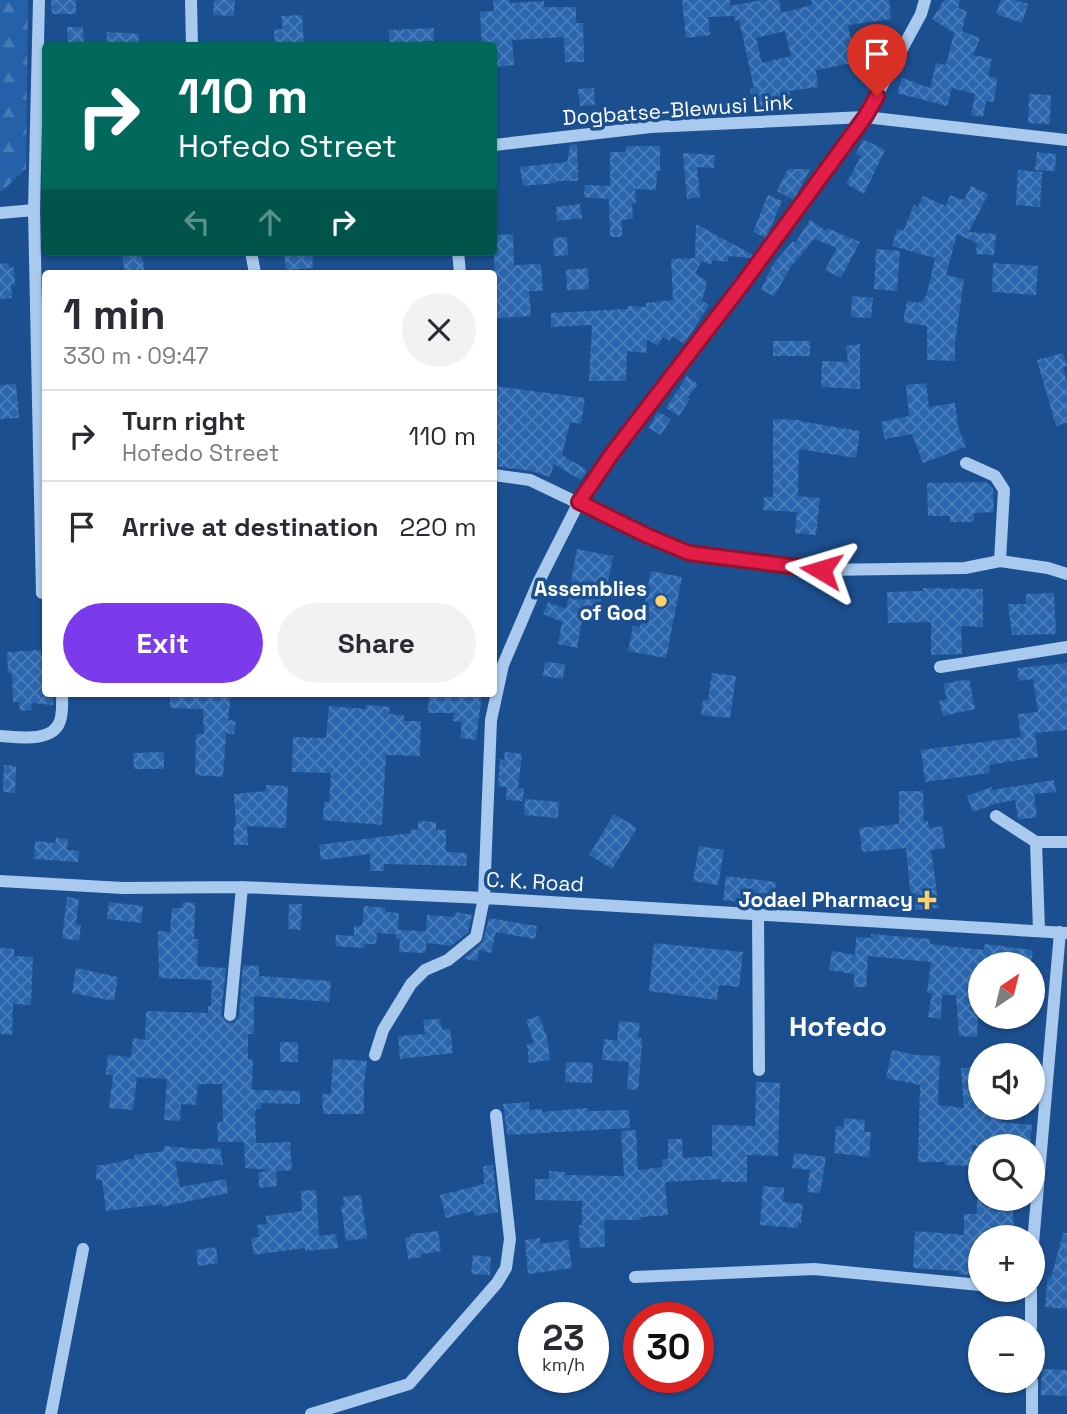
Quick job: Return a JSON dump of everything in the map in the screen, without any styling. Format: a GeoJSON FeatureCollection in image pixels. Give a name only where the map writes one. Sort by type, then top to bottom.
{"type":"FeatureCollection","features":[{"type":"Feature","properties":{"kind":"street"},"geometry":{"type":"LineString","coordinates":[[39,0],[41,159],[34,210],[42,593]]}},
{"type":"Feature","properties":{"kind":"street"},"geometry":{"type":"LineString","coordinates":[[191,0],[192,42]]}},
{"type":"Feature","properties":{"kind":"street"},"geometry":{"type":"LineString","coordinates":[[497,692],[503,665],[538,583],[579,502],[611,455],[741,286],[865,117],[925,0]]}},
{"type":"Feature","properties":{"kind":"street","name":"Dogbatse-Blewusi Link"},"geometry":{"type":"LineString","coordinates":[[497,145],[651,127],[865,117],[1067,140]]}},
{"type":"Feature","properties":{"kind":"street"},"geometry":{"type":"LineString","coordinates":[[0,213],[34,210]]}},
{"type":"Feature","properties":{"kind":"street"},"geometry":{"type":"LineString","coordinates":[[966,463],[995,476],[1004,490],[1000,561]]}},
{"type":"Feature","properties":{"kind":"street"},"geometry":{"type":"LineString","coordinates":[[497,475],[530,480],[689,553],[821,570],[965,568],[1000,561],[1048,568],[1067,574]]}},
{"type":"Feature","properties":{"kind":"street"},"geometry":{"type":"LineString","coordinates":[[940,667],[1067,647]]}},
{"type":"Feature","properties":{"kind":"street"},"geometry":{"type":"LineString","coordinates":[[0,736],[37,737],[52,733],[60,721],[62,697]]}},
{"type":"Feature","properties":{"kind":"street"},"geometry":{"type":"LineString","coordinates":[[375,1055],[383,1030],[411,984],[425,970],[448,960],[476,937],[484,898],[491,720],[496,697]]}},
{"type":"Feature","properties":{"kind":"street"},"geometry":{"type":"LineString","coordinates":[[996,816],[1036,842],[1067,842]]}},
{"type":"Feature","properties":{"kind":"street"},"geometry":{"type":"LineString","coordinates":[[1036,842],[1039,931]]}},
{"type":"Feature","properties":{"kind":"street","name":"C. K. Road"},"geometry":{"type":"LineString","coordinates":[[0,881],[123,888],[242,887],[484,898],[1063,932]]}},
{"type":"Feature","properties":{"kind":"street"},"geometry":{"type":"LineString","coordinates":[[230,1015],[242,887]]}},
{"type":"Feature","properties":{"kind":"street"},"geometry":{"type":"LineString","coordinates":[[758,913],[759,1070]]}},
{"type":"Feature","properties":{"kind":"street"},"geometry":{"type":"LineString","coordinates":[[1035,1225],[1063,932]]}},
{"type":"Feature","properties":{"kind":"street"},"geometry":{"type":"LineString","coordinates":[[311,1414],[409,1384],[497,1283],[506,1268],[510,1239],[496,1115]]}},
{"type":"Feature","properties":{"kind":"street"},"geometry":{"type":"LineString","coordinates":[[51,1414],[83,1250]]}},
{"type":"Feature","properties":{"kind":"street"},"geometry":{"type":"LineString","coordinates":[[635,1277],[814,1269],[968,1284]]}},
{"type":"Feature","properties":{"kind":"street"},"geometry":{"type":"LineString","coordinates":[[1032,1393],[1032,1414]]}},
{"type":"Feature","properties":{"kind":"green space"},"geometry":{"type":"Polygon","coordinates":[[[0,0],[28,0],[26,169],[0,193],[0,0]]]}},
{"type":"Feature","properties":{"kind":"building"},"geometry":{"type":"Polygon","coordinates":[[[51,0],[76,0],[76,14],[52,14],[51,0]]]}},
{"type":"Feature","properties":{"kind":"building"},"geometry":{"type":"Polygon","coordinates":[[[214,0],[235,0],[234,16],[213,15],[214,0]]]}},
{"type":"Feature","properties":{"kind":"building"},"geometry":{"type":"Polygon","coordinates":[[[493,0],[510,0],[510,3],[544,1],[544,7],[576,7],[576,23],[583,23],[584,62],[565,62],[564,37],[512,40],[514,65],[497,67],[497,42],[482,42],[480,12],[494,11],[493,0]]]}},
{"type":"Feature","properties":{"kind":"building"},"geometry":{"type":"Polygon","coordinates":[[[682,0],[730,0],[730,6],[779,0],[781,13],[808,6],[812,4],[811,0],[889,0],[891,19],[848,25],[856,62],[816,70],[818,87],[789,91],[792,101],[755,109],[750,89],[754,88],[739,20],[735,21],[734,16],[708,17],[710,35],[686,38],[682,0]],[[785,31],[756,38],[762,63],[791,56],[785,31]]]}},
{"type":"Feature","properties":{"kind":"building"},"geometry":{"type":"Polygon","coordinates":[[[944,0],[960,0],[958,8],[967,11],[962,31],[980,38],[973,55],[992,59],[988,76],[997,78],[994,102],[986,101],[983,117],[971,115],[975,94],[952,88],[947,106],[897,93],[902,78],[930,88],[936,63],[946,65],[954,33],[932,19],[944,0]]]}},
{"type":"Feature","properties":{"kind":"building"},"geometry":{"type":"Polygon","coordinates":[[[1001,0],[1028,4],[1022,23],[996,14],[1001,0]]]}},
{"type":"Feature","properties":{"kind":"building"},"geometry":{"type":"Polygon","coordinates":[[[302,15],[304,42],[275,42],[274,30],[283,29],[281,16],[302,15]]]}},
{"type":"Feature","properties":{"kind":"building"},"geometry":{"type":"Polygon","coordinates":[[[67,27],[83,27],[84,42],[68,42],[67,27]]]}},
{"type":"Feature","properties":{"kind":"building"},"geometry":{"type":"Polygon","coordinates":[[[434,28],[434,41],[390,42],[389,30],[434,28]]]}},
{"type":"Feature","properties":{"kind":"building"},"geometry":{"type":"Polygon","coordinates":[[[107,32],[139,34],[138,42],[106,42],[107,32]]]}},
{"type":"Feature","properties":{"kind":"building"},"geometry":{"type":"Polygon","coordinates":[[[594,88],[595,105],[580,106],[578,89],[594,88]]]}},
{"type":"Feature","properties":{"kind":"building"},"geometry":{"type":"Polygon","coordinates":[[[1029,94],[1051,95],[1050,124],[1028,123],[1029,94]]]}},
{"type":"Feature","properties":{"kind":"building"},"geometry":{"type":"Polygon","coordinates":[[[863,139],[885,150],[864,194],[846,184],[861,156],[856,154],[863,139]]]}},
{"type":"Feature","properties":{"kind":"building"},"geometry":{"type":"Polygon","coordinates":[[[577,144],[578,181],[523,186],[520,167],[567,162],[570,145],[577,144]]]}},
{"type":"Feature","properties":{"kind":"building"},"geometry":{"type":"Polygon","coordinates":[[[626,146],[660,146],[660,171],[657,171],[656,190],[635,189],[633,219],[622,220],[622,237],[610,237],[609,199],[584,197],[585,185],[610,186],[610,152],[626,152],[626,146]]]}},
{"type":"Feature","properties":{"kind":"building"},"geometry":{"type":"Polygon","coordinates":[[[1037,152],[1056,154],[1055,171],[1035,170],[1037,152]]]}},
{"type":"Feature","properties":{"kind":"building"},"geometry":{"type":"Polygon","coordinates":[[[683,153],[715,155],[714,168],[697,167],[700,197],[687,199],[683,153]]]}},
{"type":"Feature","properties":{"kind":"building"},"geometry":{"type":"Polygon","coordinates":[[[788,169],[810,169],[794,200],[777,191],[788,169]]]}},
{"type":"Feature","properties":{"kind":"building"},"geometry":{"type":"Polygon","coordinates":[[[1018,170],[1042,172],[1040,207],[1016,205],[1018,170]]]}},
{"type":"Feature","properties":{"kind":"building"},"geometry":{"type":"Polygon","coordinates":[[[971,186],[988,194],[969,232],[996,234],[994,255],[976,254],[977,243],[957,234],[946,275],[964,279],[955,361],[927,360],[927,326],[903,322],[907,301],[921,303],[927,294],[935,258],[892,246],[897,229],[903,231],[914,205],[918,207],[923,196],[946,206],[950,195],[964,200],[971,186]]]}},
{"type":"Feature","properties":{"kind":"building"},"geometry":{"type":"Polygon","coordinates":[[[768,195],[782,201],[766,238],[753,232],[768,195]]]}},
{"type":"Feature","properties":{"kind":"building"},"geometry":{"type":"Polygon","coordinates":[[[580,204],[582,218],[557,221],[556,207],[580,204]]]}},
{"type":"Feature","properties":{"kind":"building"},"geometry":{"type":"Polygon","coordinates":[[[810,220],[826,231],[827,228],[860,242],[841,278],[825,270],[837,248],[814,239],[790,268],[774,296],[761,290],[772,266],[793,241],[795,243],[810,220]]]}},
{"type":"Feature","properties":{"kind":"building"},"geometry":{"type":"Polygon","coordinates":[[[696,224],[753,255],[751,258],[728,256],[728,262],[712,260],[711,265],[702,261],[695,273],[707,281],[702,301],[709,305],[684,344],[672,336],[670,341],[663,337],[657,346],[647,339],[646,353],[627,351],[626,381],[589,381],[592,325],[551,327],[551,313],[628,309],[628,306],[646,307],[646,303],[673,300],[671,259],[697,258],[696,224]]]}},
{"type":"Feature","properties":{"kind":"building"},"geometry":{"type":"Polygon","coordinates":[[[513,234],[514,265],[541,264],[543,291],[529,291],[531,316],[497,318],[497,270],[494,270],[494,256],[497,256],[497,235],[513,234]]]}},
{"type":"Feature","properties":{"kind":"building"},"geometry":{"type":"Polygon","coordinates":[[[567,237],[568,255],[554,256],[553,238],[567,237]]]}},
{"type":"Feature","properties":{"kind":"building"},"geometry":{"type":"Polygon","coordinates":[[[876,249],[900,251],[897,291],[874,289],[876,249]]]}},
{"type":"Feature","properties":{"kind":"building"},"geometry":{"type":"Polygon","coordinates":[[[123,256],[142,256],[144,270],[125,270],[123,256]]]}},
{"type":"Feature","properties":{"kind":"building"},"geometry":{"type":"Polygon","coordinates":[[[284,256],[312,256],[313,268],[286,270],[284,256]]]}},
{"type":"Feature","properties":{"kind":"building"},"geometry":{"type":"Polygon","coordinates":[[[9,263],[9,268],[14,267],[15,285],[11,285],[12,298],[0,299],[0,264],[9,263]]]}},
{"type":"Feature","properties":{"kind":"building"},"geometry":{"type":"Polygon","coordinates":[[[993,263],[1038,266],[1036,295],[992,292],[993,263]]]}},
{"type":"Feature","properties":{"kind":"building"},"geometry":{"type":"Polygon","coordinates":[[[588,268],[589,289],[567,290],[566,270],[588,268]]]}},
{"type":"Feature","properties":{"kind":"building"},"geometry":{"type":"Polygon","coordinates":[[[852,296],[873,298],[871,318],[851,317],[852,296]]]}},
{"type":"Feature","properties":{"kind":"building"},"geometry":{"type":"Polygon","coordinates":[[[773,341],[810,341],[810,356],[773,356],[773,341]]]}},
{"type":"Feature","properties":{"kind":"building"},"geometry":{"type":"Polygon","coordinates":[[[860,344],[860,389],[821,387],[822,361],[848,362],[846,346],[860,344]]]}},
{"type":"Feature","properties":{"kind":"building"},"geometry":{"type":"Polygon","coordinates":[[[1063,353],[1067,366],[1063,367],[1067,383],[1067,423],[1056,426],[1037,360],[1063,353]]]}},
{"type":"Feature","properties":{"kind":"building"},"geometry":{"type":"Polygon","coordinates":[[[687,376],[698,384],[679,416],[666,408],[687,376]]]}},
{"type":"Feature","properties":{"kind":"building"},"geometry":{"type":"Polygon","coordinates":[[[926,383],[929,407],[955,403],[958,426],[966,447],[923,463],[912,434],[885,439],[881,422],[909,416],[906,385],[926,383]]]}},
{"type":"Feature","properties":{"kind":"building"},"geometry":{"type":"Polygon","coordinates":[[[16,384],[19,418],[0,419],[0,385],[16,384]]]}},
{"type":"Feature","properties":{"kind":"building"},"geometry":{"type":"Polygon","coordinates":[[[497,386],[585,398],[581,424],[570,422],[562,455],[587,470],[581,480],[554,464],[550,477],[531,471],[497,466],[497,386]]]}},
{"type":"Feature","properties":{"kind":"building"},"geometry":{"type":"Polygon","coordinates":[[[658,412],[671,419],[661,435],[649,428],[658,412]]]}},
{"type":"Feature","properties":{"kind":"building"},"geometry":{"type":"Polygon","coordinates":[[[773,419],[799,420],[860,431],[856,458],[799,449],[798,496],[820,498],[816,535],[795,533],[797,512],[763,510],[764,497],[773,497],[773,419]]]}},
{"type":"Feature","properties":{"kind":"building"},"geometry":{"type":"Polygon","coordinates":[[[986,482],[993,489],[994,512],[974,513],[974,522],[950,522],[950,516],[928,516],[927,483],[986,482]]]}},
{"type":"Feature","properties":{"kind":"building"},"geometry":{"type":"Polygon","coordinates":[[[577,549],[613,556],[598,612],[584,609],[577,648],[558,644],[562,622],[543,614],[548,602],[566,609],[577,549]]]}},
{"type":"Feature","properties":{"kind":"building","name":"Assemblies of God"},"geometry":{"type":"Polygon","coordinates":[[[651,571],[682,577],[666,658],[628,651],[633,626],[640,627],[651,571]]]}},
{"type":"Feature","properties":{"kind":"building"},"geometry":{"type":"Polygon","coordinates":[[[923,588],[983,589],[983,627],[961,626],[962,654],[931,655],[931,622],[888,623],[887,592],[923,591],[923,588]]]}},
{"type":"Feature","properties":{"kind":"building"},"geometry":{"type":"Polygon","coordinates":[[[1054,593],[1056,634],[1012,635],[1008,604],[1026,604],[1026,594],[1054,593]]]}},
{"type":"Feature","properties":{"kind":"building"},"geometry":{"type":"Polygon","coordinates":[[[41,650],[42,697],[53,697],[53,705],[31,703],[32,710],[20,711],[19,702],[13,702],[12,672],[8,673],[7,652],[41,650]]]}},
{"type":"Feature","properties":{"kind":"building"},"geometry":{"type":"Polygon","coordinates":[[[545,662],[565,664],[563,679],[543,676],[545,662]]]}},
{"type":"Feature","properties":{"kind":"building"},"geometry":{"type":"Polygon","coordinates":[[[1067,663],[1067,730],[1035,733],[1038,757],[989,765],[990,773],[925,782],[921,750],[1021,737],[1018,714],[1038,712],[1033,679],[1019,681],[1017,668],[1067,663]]]}},
{"type":"Feature","properties":{"kind":"building"},"geometry":{"type":"Polygon","coordinates":[[[712,673],[736,676],[730,718],[701,715],[703,700],[708,700],[712,673]]]}},
{"type":"Feature","properties":{"kind":"building"},"geometry":{"type":"Polygon","coordinates":[[[969,679],[975,709],[943,716],[939,701],[947,699],[943,684],[969,679]]]}},
{"type":"Feature","properties":{"kind":"building"},"geometry":{"type":"Polygon","coordinates":[[[170,697],[231,697],[228,720],[236,721],[234,734],[226,733],[223,777],[195,775],[196,734],[204,734],[203,709],[170,708],[170,697]]]}},
{"type":"Feature","properties":{"kind":"building"},"geometry":{"type":"Polygon","coordinates":[[[429,697],[482,697],[476,740],[460,738],[462,722],[453,721],[454,713],[428,713],[429,697]]]}},
{"type":"Feature","properties":{"kind":"building"},"geometry":{"type":"Polygon","coordinates":[[[366,705],[390,707],[389,714],[404,715],[404,721],[421,721],[420,756],[386,755],[382,825],[323,820],[324,802],[329,803],[331,773],[292,772],[293,737],[326,738],[329,706],[366,709],[366,705]]]}},
{"type":"Feature","properties":{"kind":"building"},"geometry":{"type":"Polygon","coordinates":[[[164,752],[164,769],[134,769],[133,753],[164,752]]]}},
{"type":"Feature","properties":{"kind":"building"},"geometry":{"type":"Polygon","coordinates":[[[505,752],[522,754],[518,788],[524,789],[523,801],[506,800],[507,787],[498,786],[500,759],[504,760],[505,752]]]}},
{"type":"Feature","properties":{"kind":"building"},"geometry":{"type":"Polygon","coordinates":[[[4,765],[16,766],[15,793],[3,792],[4,765]]]}},
{"type":"Feature","properties":{"kind":"building"},"geometry":{"type":"Polygon","coordinates":[[[1054,780],[1056,792],[1034,794],[1037,817],[1018,820],[1015,800],[973,812],[967,796],[992,787],[992,790],[1054,780]]]}},
{"type":"Feature","properties":{"kind":"building"},"geometry":{"type":"Polygon","coordinates":[[[266,785],[288,786],[286,828],[247,826],[248,845],[234,845],[234,794],[266,791],[266,785]]]}},
{"type":"Feature","properties":{"kind":"building"},"geometry":{"type":"Polygon","coordinates":[[[899,791],[923,791],[924,822],[928,821],[929,828],[942,826],[945,848],[931,850],[939,908],[898,912],[899,899],[911,900],[906,848],[862,852],[859,828],[899,824],[899,791]]]}},
{"type":"Feature","properties":{"kind":"building"},"geometry":{"type":"Polygon","coordinates":[[[525,799],[559,802],[558,818],[524,815],[525,799]]]}},
{"type":"Feature","properties":{"kind":"building"},"geometry":{"type":"Polygon","coordinates":[[[614,814],[637,828],[612,869],[589,855],[614,814]]]}},
{"type":"Feature","properties":{"kind":"building"},"geometry":{"type":"Polygon","coordinates":[[[418,821],[436,822],[436,830],[446,830],[446,852],[467,853],[466,866],[384,864],[384,871],[370,871],[370,854],[321,860],[319,845],[411,833],[411,829],[418,830],[418,821]]]}},
{"type":"Feature","properties":{"kind":"building"},"geometry":{"type":"Polygon","coordinates":[[[56,838],[68,839],[67,850],[79,851],[78,862],[34,859],[35,841],[55,843],[56,838]]]}},
{"type":"Feature","properties":{"kind":"building"},"geometry":{"type":"Polygon","coordinates":[[[699,846],[724,850],[718,885],[693,881],[699,846]]]}},
{"type":"Feature","properties":{"kind":"building"},"geometry":{"type":"Polygon","coordinates":[[[726,876],[776,882],[773,906],[723,900],[726,876]]]}},
{"type":"Feature","properties":{"kind":"building"},"geometry":{"type":"Polygon","coordinates":[[[67,897],[79,899],[76,924],[81,925],[79,941],[62,938],[67,897]]]}},
{"type":"Feature","properties":{"kind":"building"},"geometry":{"type":"Polygon","coordinates":[[[109,902],[143,906],[141,923],[107,919],[109,902]]]}},
{"type":"Feature","properties":{"kind":"building"},"geometry":{"type":"Polygon","coordinates":[[[183,902],[195,903],[194,939],[198,939],[197,966],[226,968],[221,1014],[226,1022],[234,1023],[239,1016],[243,965],[259,966],[259,976],[331,981],[329,1002],[254,996],[254,1034],[248,1034],[248,1059],[253,1059],[252,1090],[300,1091],[300,1104],[261,1103],[261,1109],[256,1109],[255,1113],[256,1143],[290,1142],[292,1170],[276,1171],[277,1186],[259,1188],[258,1173],[268,1170],[245,1168],[244,1142],[218,1142],[217,1122],[223,1122],[222,1084],[198,1084],[196,1105],[181,1104],[180,1121],[164,1120],[167,1079],[137,1077],[133,1110],[109,1108],[113,1075],[106,1074],[108,1055],[131,1057],[133,1038],[145,1040],[146,1011],[208,1013],[208,1006],[211,1006],[212,980],[159,978],[158,931],[170,932],[172,908],[182,908],[183,902]]]}},
{"type":"Feature","properties":{"kind":"building"},"geometry":{"type":"Polygon","coordinates":[[[289,904],[302,904],[301,930],[288,929],[289,904]]]}},
{"type":"Feature","properties":{"kind":"building"},"geometry":{"type":"Polygon","coordinates":[[[364,906],[386,908],[385,912],[399,913],[398,930],[426,931],[427,915],[455,917],[456,912],[472,915],[468,932],[451,946],[426,943],[426,953],[399,952],[400,939],[396,939],[396,934],[377,933],[376,944],[365,944],[364,948],[335,946],[336,935],[354,936],[354,926],[362,926],[364,906]]]}},
{"type":"Feature","properties":{"kind":"building"},"geometry":{"type":"Polygon","coordinates":[[[489,918],[537,926],[535,939],[496,932],[491,953],[479,950],[477,961],[463,959],[482,943],[489,918]]]}},
{"type":"Feature","properties":{"kind":"building"},"geometry":{"type":"Polygon","coordinates":[[[871,934],[930,939],[930,944],[984,950],[985,944],[1033,950],[968,952],[968,1029],[977,1029],[977,1037],[959,1036],[956,995],[942,995],[941,1019],[928,1017],[932,993],[927,993],[931,962],[868,956],[866,987],[854,987],[854,974],[829,970],[832,951],[855,955],[856,937],[871,938],[871,934]]]}},
{"type":"Feature","properties":{"kind":"building"},"geometry":{"type":"Polygon","coordinates":[[[654,943],[743,952],[739,987],[719,985],[717,1000],[649,991],[654,943]]]}},
{"type":"Feature","properties":{"kind":"building"},"geometry":{"type":"Polygon","coordinates":[[[0,948],[14,949],[14,956],[33,957],[31,1005],[13,1004],[12,1035],[0,1034],[0,948]]]}},
{"type":"Feature","properties":{"kind":"building"},"geometry":{"type":"Polygon","coordinates":[[[76,968],[118,977],[114,1001],[72,993],[76,968]]]}},
{"type":"Feature","properties":{"kind":"building"},"geometry":{"type":"Polygon","coordinates":[[[539,1016],[547,1037],[550,1060],[529,1063],[527,1044],[534,1043],[526,1020],[539,1016]]]}},
{"type":"Feature","properties":{"kind":"building"},"geometry":{"type":"Polygon","coordinates":[[[440,1019],[442,1030],[450,1029],[453,1053],[400,1059],[398,1036],[425,1034],[423,1020],[440,1019]]]}},
{"type":"Feature","properties":{"kind":"building"},"geometry":{"type":"Polygon","coordinates":[[[619,1021],[640,1023],[638,1038],[641,1038],[642,1043],[638,1090],[627,1089],[629,1062],[602,1060],[604,1039],[617,1041],[619,1021]]]}},
{"type":"Feature","properties":{"kind":"building"},"geometry":{"type":"Polygon","coordinates":[[[280,1042],[298,1042],[298,1062],[280,1062],[280,1042]]]}},
{"type":"Feature","properties":{"kind":"building"},"geometry":{"type":"Polygon","coordinates":[[[892,1050],[940,1056],[938,1105],[964,1108],[961,1068],[968,1068],[968,1120],[1001,1120],[1032,1125],[1031,1134],[968,1134],[968,1166],[918,1162],[920,1085],[886,1078],[892,1050]]]}},
{"type":"Feature","properties":{"kind":"building"},"geometry":{"type":"Polygon","coordinates":[[[333,1059],[367,1061],[364,1114],[323,1114],[322,1094],[331,1094],[333,1059]]]}},
{"type":"Feature","properties":{"kind":"building"},"geometry":{"type":"Polygon","coordinates":[[[566,1062],[593,1063],[592,1083],[565,1082],[566,1062]]]}},
{"type":"Feature","properties":{"kind":"building"},"geometry":{"type":"Polygon","coordinates":[[[756,1082],[780,1083],[778,1156],[747,1155],[747,1182],[721,1182],[721,1179],[665,1182],[668,1215],[641,1217],[641,1220],[604,1220],[605,1247],[580,1248],[582,1201],[535,1200],[535,1179],[549,1179],[549,1171],[565,1172],[565,1175],[624,1176],[621,1131],[636,1130],[638,1170],[663,1167],[662,1159],[668,1159],[668,1139],[682,1139],[683,1158],[712,1156],[712,1125],[755,1126],[756,1082]]]}},
{"type":"Feature","properties":{"kind":"building"},"geometry":{"type":"Polygon","coordinates":[[[529,1102],[529,1110],[542,1109],[542,1112],[587,1108],[588,1111],[629,1110],[630,1128],[507,1135],[503,1104],[529,1102]]]}},
{"type":"Feature","properties":{"kind":"building"},"geometry":{"type":"Polygon","coordinates":[[[844,1118],[865,1120],[864,1132],[871,1132],[869,1157],[834,1153],[836,1126],[844,1127],[844,1118]]]}},
{"type":"Feature","properties":{"kind":"building"},"geometry":{"type":"Polygon","coordinates":[[[164,1146],[220,1148],[223,1165],[175,1161],[180,1187],[226,1179],[228,1193],[162,1207],[162,1204],[106,1211],[102,1180],[96,1180],[97,1165],[135,1158],[134,1155],[163,1151],[164,1146]]]}},
{"type":"Feature","properties":{"kind":"building"},"geometry":{"type":"Polygon","coordinates":[[[794,1153],[826,1157],[820,1193],[807,1192],[810,1170],[792,1168],[794,1153]]]}},
{"type":"Feature","properties":{"kind":"building"},"geometry":{"type":"Polygon","coordinates":[[[493,1165],[498,1212],[475,1216],[473,1211],[446,1218],[440,1195],[484,1184],[483,1166],[493,1165]]]}},
{"type":"Feature","properties":{"kind":"building"},"geometry":{"type":"Polygon","coordinates":[[[763,1186],[784,1188],[783,1202],[803,1204],[801,1224],[798,1223],[798,1228],[760,1225],[763,1186]]]}},
{"type":"Feature","properties":{"kind":"building"},"geometry":{"type":"Polygon","coordinates":[[[316,1190],[319,1236],[336,1234],[338,1248],[305,1251],[305,1248],[254,1255],[251,1238],[259,1237],[257,1225],[267,1224],[266,1216],[302,1211],[301,1191],[316,1190]]]}},
{"type":"Feature","properties":{"kind":"building"},"geometry":{"type":"Polygon","coordinates":[[[361,1195],[367,1238],[346,1241],[341,1206],[344,1206],[343,1197],[361,1195]]]}},
{"type":"Feature","properties":{"kind":"building"},"geometry":{"type":"Polygon","coordinates":[[[977,1211],[1013,1211],[1014,1225],[968,1225],[968,1275],[959,1274],[959,1271],[913,1268],[915,1231],[964,1235],[964,1214],[977,1214],[977,1211]]]}},
{"type":"Feature","properties":{"kind":"building"},"geometry":{"type":"Polygon","coordinates":[[[438,1231],[441,1251],[408,1259],[405,1237],[438,1231]]]}},
{"type":"Feature","properties":{"kind":"building"},"geometry":{"type":"Polygon","coordinates":[[[1063,1233],[1067,1233],[1067,1309],[1045,1307],[1048,1277],[1051,1278],[1063,1233]]]}},
{"type":"Feature","properties":{"kind":"building"},"geometry":{"type":"Polygon","coordinates":[[[540,1238],[540,1244],[568,1240],[572,1268],[528,1274],[525,1240],[540,1238]]]}},
{"type":"Feature","properties":{"kind":"building"},"geometry":{"type":"Polygon","coordinates":[[[216,1247],[218,1263],[198,1266],[196,1250],[216,1247]]]}},
{"type":"Feature","properties":{"kind":"building"},"geometry":{"type":"Polygon","coordinates":[[[473,1255],[491,1257],[490,1275],[471,1274],[473,1255]]]}},
{"type":"Feature","properties":{"kind":"building"},"geometry":{"type":"Polygon","coordinates":[[[1045,1369],[1067,1370],[1067,1396],[1041,1395],[1045,1393],[1045,1369]]]}},
{"type":"Feature","properties":{"kind":"place","name":"Assemblies of God"},"geometry":{"type":"Point","coordinates":[661,601]}},
{"type":"Feature","properties":{"kind":"place","name":"Jodael Pharmacy"},"geometry":{"type":"Point","coordinates":[927,900]}},
{"type":"Feature","properties":{"kind":"district","name":"Hofedo"},"geometry":{"type":"Point","coordinates":[838,1026]}},
{"type":"Feature","properties":{"kind":"route"},"geometry":{"type":"LineString","coordinates":[[821,570],[689,553],[579,502],[611,455],[741,286],[865,117],[877,96]]}}]}
